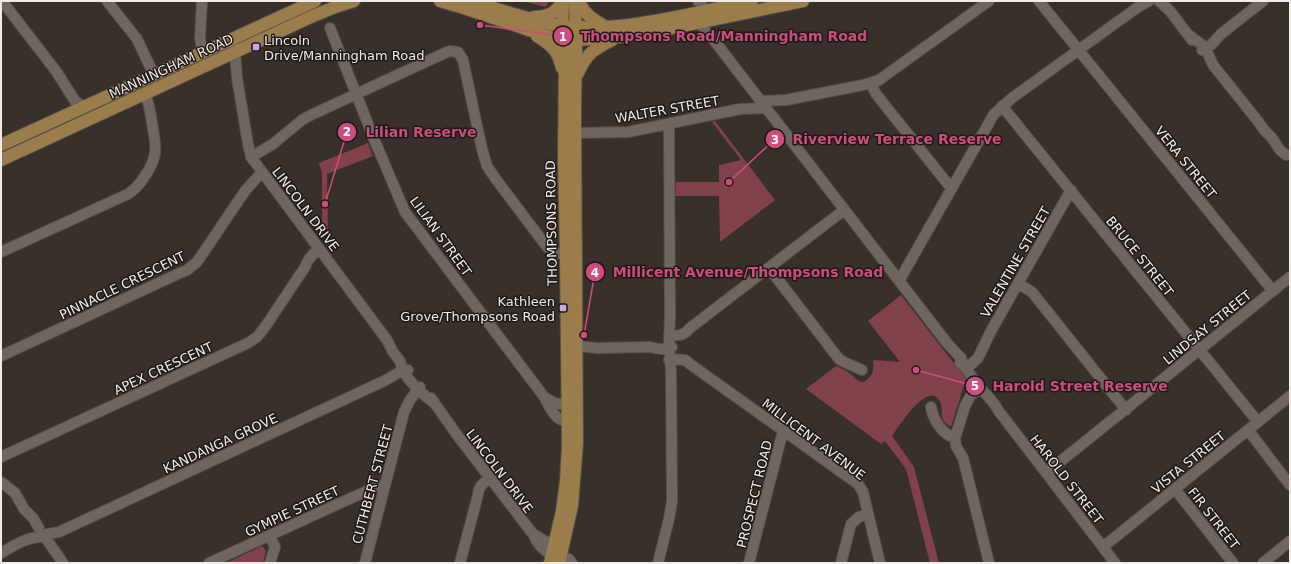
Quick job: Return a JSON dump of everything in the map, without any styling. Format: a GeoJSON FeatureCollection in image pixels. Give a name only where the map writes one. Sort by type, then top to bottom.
{"type":"FeatureCollection","features":[{"type":"Feature","properties":{"kind":"main road","name":"MANNINGHAM ROAD"},"geometry":{"type":"LineString","coordinates":[[1,145],[315,1]]}},
{"type":"Feature","properties":{"kind":"main road","name":"MANNINGHAM ROAD"},"geometry":{"type":"LineString","coordinates":[[1,160],[314,16],[354,1]]}},
{"type":"Feature","properties":{"kind":"main road"},"geometry":{"type":"LineString","coordinates":[[440,1],[471,10],[525,30],[554,38],[576,40],[619,37],[698,22],[706,10]]}},
{"type":"Feature","properties":{"kind":"main road"},"geometry":{"type":"LineString","coordinates":[[472,1],[521,16],[562,26],[575,27],[606,27],[650,21],[752,1]]}},
{"type":"Feature","properties":{"kind":"main road"},"geometry":{"type":"LineString","coordinates":[[521,16],[538,17],[548,15],[555,12],[567,1]]}},
{"type":"Feature","properties":{"kind":"main road","name":"THOMPSONS ROAD"},"geometry":{"type":"LineString","coordinates":[[555,557],[566,481],[571,414],[573,349],[571,254],[575,133],[570,78],[562,26],[567,1]]}},
{"type":"Feature","properties":{"kind":"main road","name":"THOMPSONS ROAD"},"geometry":{"type":"LineString","coordinates":[[567,1],[575,27],[576,40],[570,78],[564,163],[571,254]]}},
{"type":"Feature","properties":{"kind":"main road"},"geometry":{"type":"LineString","coordinates":[[579,1],[587,14],[606,27]]}},
{"type":"Feature","properties":{"kind":"main road"},"geometry":{"type":"LineString","coordinates":[[706,10],[803,1]]}},
{"type":"Feature","properties":{"kind":"main road"},"geometry":{"type":"LineString","coordinates":[[525,30],[545,41],[555,50],[570,78],[588,54],[619,37]]}},
{"type":"Feature","properties":{"kind":"main road"},"geometry":{"type":"LineString","coordinates":[[79,110],[81,116],[108,104],[129,100]]}},
{"type":"Feature","properties":{"kind":"street"},"geometry":{"type":"LineString","coordinates":[[2,1],[56,71],[79,110]]}},
{"type":"Feature","properties":{"kind":"street"},"geometry":{"type":"LineString","coordinates":[[202,1],[200,39],[203,52]]}},
{"type":"Feature","properties":{"kind":"street","name":"WALTER STREET"},"geometry":{"type":"LineString","coordinates":[[575,133],[623,132],[871,83],[882,78],[989,1]]}},
{"type":"Feature","properties":{"kind":"street"},"geometry":{"type":"LineString","coordinates":[[1040,1],[1079,50]]}},
{"type":"Feature","properties":{"kind":"street"},"geometry":{"type":"LineString","coordinates":[[899,281],[992,117],[1002,106],[1141,4],[1149,1]]}},
{"type":"Feature","properties":{"kind":"street"},"geometry":{"type":"LineString","coordinates":[[1159,1],[1170,11],[1195,44],[1204,48]]}},
{"type":"Feature","properties":{"kind":"street"},"geometry":{"type":"LineString","coordinates":[[1165,1],[1170,11]]}},
{"type":"Feature","properties":{"kind":"street"},"geometry":{"type":"LineString","coordinates":[[1204,48],[1213,39],[1263,1]]}},
{"type":"Feature","properties":{"kind":"street"},"geometry":{"type":"LineString","coordinates":[[112,3],[137,39],[154,75]]}},
{"type":"Feature","properties":{"kind":"street"},"geometry":{"type":"LineString","coordinates":[[706,10],[710,31],[714,39]]}},
{"type":"Feature","properties":{"kind":"street","name":"HAROLD STREET"},"geometry":{"type":"LineString","coordinates":[[698,22],[714,39],[844,210],[947,343],[961,358],[966,369],[992,406],[998,410],[1115,563]]}},
{"type":"Feature","properties":{"kind":"street","name":"LILIAN STREET"},"geometry":{"type":"LineString","coordinates":[[330,28],[405,212],[545,398],[549,407],[556,416],[563,420],[571,414]]}},
{"type":"Feature","properties":{"kind":"street","name":"LINCOLN DRIVE"},"geometry":{"type":"LineString","coordinates":[[231,39],[232,53],[248,144],[257,164],[387,340],[395,347],[402,357],[405,372],[418,388],[428,393],[491,480],[533,534],[545,541],[555,557],[569,559],[572,563]]}},
{"type":"Feature","properties":{"kind":"street"},"geometry":{"type":"LineString","coordinates":[[1204,48],[1205,58],[1213,65],[1258,120],[1276,136],[1288,158]]}},
{"type":"Feature","properties":{"kind":"street","name":"VERA STREET"},"geometry":{"type":"LineString","coordinates":[[1079,50],[1273,291]]}},
{"type":"Feature","properties":{"kind":"street","name":"PINNACLE CRESCENT"},"geometry":{"type":"LineString","coordinates":[[1,356],[187,270],[201,258],[245,191],[257,164],[273,144],[306,118],[446,52],[458,52],[463,60],[487,166],[547,247],[556,253],[571,254]]}},
{"type":"Feature","properties":{"kind":"street"},"geometry":{"type":"LineString","coordinates":[[871,83],[876,94],[951,188]]}},
{"type":"Feature","properties":{"kind":"street"},"geometry":{"type":"LineString","coordinates":[[1,252],[128,194],[138,186],[152,166],[156,150],[149,103],[144,94]]}},
{"type":"Feature","properties":{"kind":"street","name":"WALTER STREET"},"geometry":{"type":"LineString","coordinates":[[764,105],[779,104],[786,100]]}},
{"type":"Feature","properties":{"kind":"street","name":"BRUCE STREET"},"geometry":{"type":"LineString","coordinates":[[1002,106],[1258,422]]}},
{"type":"Feature","properties":{"kind":"street"},"geometry":{"type":"LineString","coordinates":[[658,563],[672,501],[669,124]]}},
{"type":"Feature","properties":{"kind":"street","name":"VALENTINE STREET"},"geometry":{"type":"LineString","coordinates":[[966,369],[977,360],[991,331],[1071,190]]}},
{"type":"Feature","properties":{"kind":"street"},"geometry":{"type":"LineString","coordinates":[[671,334],[690,328],[844,210]]}},
{"type":"Feature","properties":{"kind":"street","name":"APEX CRESCENT"},"geometry":{"type":"LineString","coordinates":[[1,456],[248,343],[257,337],[265,328],[305,267],[310,256],[321,251]]}},
{"type":"Feature","properties":{"kind":"street"},"geometry":{"type":"LineString","coordinates":[[768,268],[839,359],[862,370]]}},
{"type":"Feature","properties":{"kind":"street","name":"LINDSAY STREET"},"geometry":{"type":"LineString","coordinates":[[1046,473],[1290,277]]}},
{"type":"Feature","properties":{"kind":"street"},"geometry":{"type":"LineString","coordinates":[[1018,284],[1032,292],[1126,410]]}},
{"type":"Feature","properties":{"kind":"street"},"geometry":{"type":"LineString","coordinates":[[573,349],[658,346],[670,347]]}},
{"type":"Feature","properties":{"kind":"street","name":"MILLICENT AVENUE"},"geometry":{"type":"LineString","coordinates":[[671,360],[690,364],[858,484],[862,492],[880,563]]}},
{"type":"Feature","properties":{"kind":"street","name":"KANDANGA GROVE"},"geometry":{"type":"LineString","coordinates":[[1,554],[15,545],[42,533],[68,528],[384,381],[396,374],[405,372]]}},
{"type":"Feature","properties":{"kind":"street"},"geometry":{"type":"LineString","coordinates":[[980,387],[971,395],[965,406],[955,438],[956,446],[963,458],[989,563]]}},
{"type":"Feature","properties":{"kind":"street","name":"CUTHBERT STREET"},"geometry":{"type":"LineString","coordinates":[[365,563],[404,412],[418,388]]}},
{"type":"Feature","properties":{"kind":"street","name":"VISTA STREET"},"geometry":{"type":"LineString","coordinates":[[1103,547],[1290,396]]}},
{"type":"Feature","properties":{"kind":"street"},"geometry":{"type":"LineString","coordinates":[[545,398],[571,414]]}},
{"type":"Feature","properties":{"kind":"street"},"geometry":{"type":"LineString","coordinates":[[931,407],[933,415],[944,432],[955,438]]}},
{"type":"Feature","properties":{"kind":"street"},"geometry":{"type":"LineString","coordinates":[[1248,430],[1290,485]]}},
{"type":"Feature","properties":{"kind":"street","name":"PROSPECT ROAD"},"geometry":{"type":"LineString","coordinates":[[749,563],[783,431]]}},
{"type":"Feature","properties":{"kind":"street"},"geometry":{"type":"LineString","coordinates":[[460,563],[479,487],[491,480]]}},
{"type":"Feature","properties":{"kind":"street"},"geometry":{"type":"LineString","coordinates":[[1,482],[15,493],[24,509],[33,518],[63,563]]}},
{"type":"Feature","properties":{"kind":"street","name":"GYMPIE STREET"},"geometry":{"type":"LineString","coordinates":[[209,563],[368,490],[385,484]]}},
{"type":"Feature","properties":{"kind":"street","name":"FIR STREET"},"geometry":{"type":"LineString","coordinates":[[1175,489],[1233,563]]}},
{"type":"Feature","properties":{"kind":"street"},"geometry":{"type":"LineString","coordinates":[[841,563],[851,524],[859,517],[868,514]]}},
{"type":"Feature","properties":{"kind":"street"},"geometry":{"type":"LineString","coordinates":[[268,536],[275,547],[271,560]]}},
{"type":"Feature","properties":{"kind":"street"},"geometry":{"type":"LineString","coordinates":[[1263,563],[1290,541]]}},
{"type":"Feature","properties":{"kind":"shaded area"},"geometry":{"type":"Polygon","coordinates":[[[523,1],[550,1],[545,7],[523,1]]]}},
{"type":"Feature","properties":{"kind":"shaded area"},"geometry":{"type":"Polygon","coordinates":[[[715,121],[775,200],[720,242],[719,196],[675,196],[676,182],[719,182],[719,165],[741,160],[712,122],[715,121]]]}},
{"type":"Feature","properties":{"kind":"shaded area"},"geometry":{"type":"Polygon","coordinates":[[[368,143],[373,156],[327,174],[328,229],[322,230],[322,173],[319,163],[368,143]]]}},
{"type":"Feature","properties":{"kind":"shaded area"},"geometry":{"type":"Polygon","coordinates":[[[901,295],[966,379],[951,427],[946,424],[942,418],[940,402],[935,396],[929,396],[914,407],[892,436],[914,467],[939,563],[930,563],[906,469],[885,441],[881,444],[806,389],[836,366],[851,374],[861,382],[867,379],[872,373],[874,368],[873,360],[900,362],[868,321],[901,295]]]}},
{"type":"Feature","properties":{"kind":"shaded area"},"geometry":{"type":"Polygon","coordinates":[[[262,546],[266,551],[263,563],[226,563],[262,546]]]}},
{"type":"Feature","properties":{"kind":"place","name":"Thompsons Road/Manningham Road"},"geometry":{"type":"Point","coordinates":[480,25]}},
{"type":"Feature","properties":{"kind":"place","name":"Lincoln Drive/Manningham Road"},"geometry":{"type":"Point","coordinates":[256,47]}},
{"type":"Feature","properties":{"kind":"place","name":"Riverview Terrace Reserve"},"geometry":{"type":"Point","coordinates":[729,182]}},
{"type":"Feature","properties":{"kind":"place","name":"Lilian Reserve"},"geometry":{"type":"Point","coordinates":[325,204]}},
{"type":"Feature","properties":{"kind":"place","name":"Kathleen Grove/Thompsons Road"},"geometry":{"type":"Point","coordinates":[563,308]}},
{"type":"Feature","properties":{"kind":"place","name":"Millicent Avenue/Thompsons Road"},"geometry":{"type":"Point","coordinates":[584,335]}},
{"type":"Feature","properties":{"kind":"place","name":"Harold Street Reserve"},"geometry":{"type":"Point","coordinates":[916,370]}}]}
